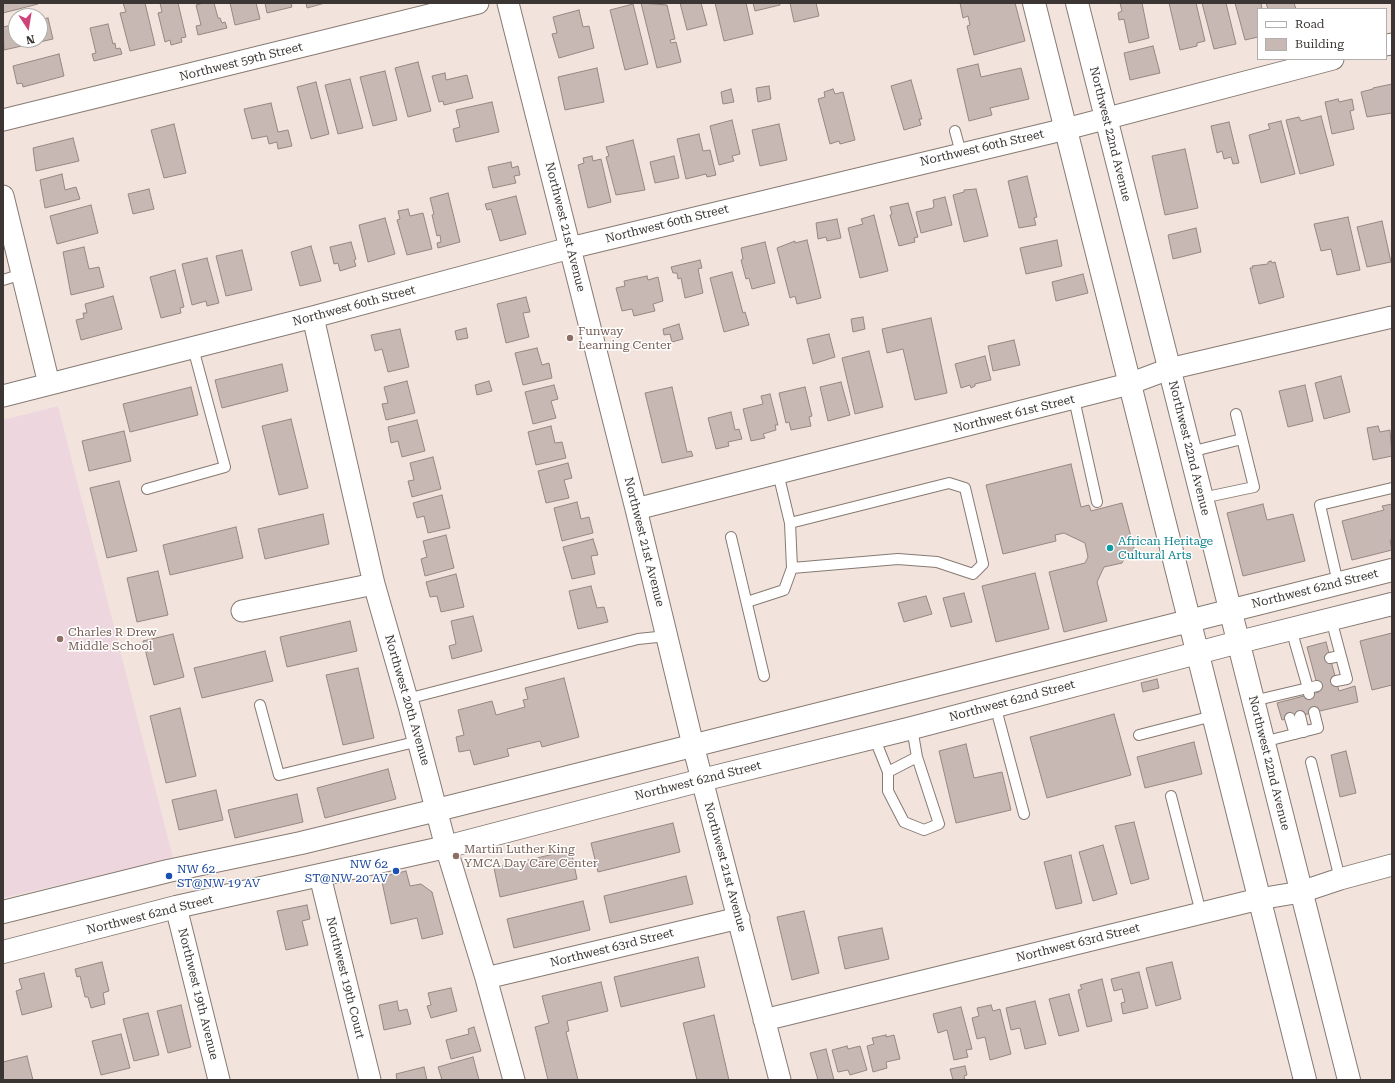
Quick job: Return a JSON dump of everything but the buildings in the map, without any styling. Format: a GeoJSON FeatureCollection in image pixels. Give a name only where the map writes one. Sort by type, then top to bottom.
{"type":"FeatureCollection","features":[{"type":"Feature","properties":{"kind":"main road"},"geometry":{"type":"LineString","coordinates":[[1034,3],[1188,620],[1305,1080]]}},
{"type":"Feature","properties":{"kind":"main road","name":"Northwest 22nd Avenue"},"geometry":{"type":"LineString","coordinates":[[1077,3],[1105,119],[1349,1080]]}},
{"type":"Feature","properties":{"kind":"main road","name":"Northwest 62nd Street"},"geometry":{"type":"LineString","coordinates":[[3,912],[168,871],[301,843],[437,810],[1188,620],[1392,570]]}},
{"type":"Feature","properties":{"kind":"main road","name":"Northwest 62nd Street"},"geometry":{"type":"LineString","coordinates":[[3,952],[176,907],[446,847],[702,780],[912,728],[1239,642],[1392,604]]}},
{"type":"Feature","properties":{"kind":"street","name":"Northwest 59th Street"},"geometry":{"type":"LineString","coordinates":[[3,120],[478,3]]}},
{"type":"Feature","properties":{"kind":"street","name":"Northwest 21st Avenue"},"geometry":{"type":"LineString","coordinates":[[508,3],[636,509],[693,745],[780,1080]]}},
{"type":"Feature","properties":{"kind":"street","name":"Northwest 60th Street"},"geometry":{"type":"LineString","coordinates":[[3,396],[313,317],[570,248],[1105,119],[1329,60]]}},
{"type":"Feature","properties":{"kind":"street"},"geometry":{"type":"LineString","coordinates":[[3,196],[13,277],[49,384]]}},
{"type":"Feature","properties":{"kind":"street","name":"Northwest 20th Avenue"},"geometry":{"type":"LineString","coordinates":[[313,317],[374,584],[419,741],[446,847],[486,978],[514,1080]]}},
{"type":"Feature","properties":{"kind":"street","name":"Northwest 61st Street"},"geometry":{"type":"LineString","coordinates":[[636,509],[1074,399],[1129,384],[1169,369],[1392,317]]}},
{"type":"Feature","properties":{"kind":"street"},"geometry":{"type":"LineString","coordinates":[[242,611],[374,584]]}},
{"type":"Feature","properties":{"kind":"street","name":"Northwest 63rd Street"},"geometry":{"type":"LineString","coordinates":[[764,1020],[1259,899],[1301,892],[1340,879],[1392,865]]}},
{"type":"Feature","properties":{"kind":"street","name":"Northwest 19th Court"},"geometry":{"type":"LineString","coordinates":[[320,876],[370,1080]]}},
{"type":"Feature","properties":{"kind":"street","name":"Northwest 19th Avenue"},"geometry":{"type":"LineString","coordinates":[[176,907],[214,1079]]}},
{"type":"Feature","properties":{"kind":"street","name":"Northwest 63rd Street"},"geometry":{"type":"LineString","coordinates":[[486,978],[739,918]]}},
{"type":"Feature","properties":{"kind":"lane"},"geometry":{"type":"LineString","coordinates":[[955,131],[961,153]]}},
{"type":"Feature","properties":{"kind":"lane"},"geometry":{"type":"LineString","coordinates":[[146,489],[225,467],[193,348]]}},
{"type":"Feature","properties":{"kind":"lane"},"geometry":{"type":"LineString","coordinates":[[1074,399],[1097,502]]}},
{"type":"Feature","properties":{"kind":"lane"},"geometry":{"type":"LineString","coordinates":[[1202,498],[1254,487],[1236,414]]}},
{"type":"Feature","properties":{"kind":"lane"},"geometry":{"type":"LineString","coordinates":[[1190,452],[1242,439]]}},
{"type":"Feature","properties":{"kind":"lane"},"geometry":{"type":"LineString","coordinates":[[747,602],[784,590],[792,568],[790,523],[778,473]]}},
{"type":"Feature","properties":{"kind":"lane"},"geometry":{"type":"LineString","coordinates":[[790,523],[949,483],[965,488],[983,564],[973,574],[937,562],[898,559],[835,562],[792,568]]}},
{"type":"Feature","properties":{"kind":"lane"},"geometry":{"type":"LineString","coordinates":[[1338,583],[1320,505],[1392,488]]}},
{"type":"Feature","properties":{"kind":"lane"},"geometry":{"type":"LineString","coordinates":[[731,537],[764,676]]}},
{"type":"Feature","properties":{"kind":"lane"},"geometry":{"type":"LineString","coordinates":[[1331,619],[1335,657],[1347,679],[1336,681]]}},
{"type":"Feature","properties":{"kind":"lane"},"geometry":{"type":"LineString","coordinates":[[1253,701],[1290,696],[1311,689],[1302,666],[1291,629]]}},
{"type":"Feature","properties":{"kind":"lane"},"geometry":{"type":"LineString","coordinates":[[407,699],[638,639],[667,636]]}},
{"type":"Feature","properties":{"kind":"lane"},"geometry":{"type":"LineString","coordinates":[[1302,666],[1312,662]]}},
{"type":"Feature","properties":{"kind":"lane"},"geometry":{"type":"LineString","coordinates":[[260,705],[279,775],[419,741]]}},
{"type":"Feature","properties":{"kind":"lane"},"geometry":{"type":"LineString","coordinates":[[995,705],[1024,814]]}},
{"type":"Feature","properties":{"kind":"lane"},"geometry":{"type":"LineString","coordinates":[[1263,742],[1318,728],[1314,712]]}},
{"type":"Feature","properties":{"kind":"lane"},"geometry":{"type":"LineString","coordinates":[[1139,735],[1213,716]]}},
{"type":"Feature","properties":{"kind":"lane"},"geometry":{"type":"LineString","coordinates":[[1295,717],[1300,733]]}},
{"type":"Feature","properties":{"kind":"lane"},"geometry":{"type":"LineString","coordinates":[[874,737],[888,772],[888,791],[904,822],[924,830],[939,824],[917,757],[912,728]]}},
{"type":"Feature","properties":{"kind":"lane"},"geometry":{"type":"LineString","coordinates":[[888,772],[917,757]]}},
{"type":"Feature","properties":{"kind":"lane"},"geometry":{"type":"LineString","coordinates":[[1311,762],[1340,879]]}},
{"type":"Feature","properties":{"kind":"lane"},"geometry":{"type":"LineString","coordinates":[[1171,796],[1201,913]]}},
{"type":"Feature","properties":{"kind":"shaded area","name":"Charles R Drew Middle School"},"geometry":{"type":"Polygon","coordinates":[[[58,406],[173,858],[3,898],[3,420],[58,406]]]}},
{"type":"Feature","properties":{"kind":"place","name":"Funway Learning Center"},"geometry":{"type":"Point","coordinates":[570,338]}},
{"type":"Feature","properties":{"kind":"place","name":"African Heritage Cultural Arts"},"geometry":{"type":"Point","coordinates":[1110,548]}},
{"type":"Feature","properties":{"kind":"place","name":"Charles R Drew Middle School"},"geometry":{"type":"Point","coordinates":[60,639]}},
{"type":"Feature","properties":{"kind":"place","name":"Martin Luther King YMCA Day Care Center"},"geometry":{"type":"Point","coordinates":[456,856]}},
{"type":"Feature","properties":{"kind":"place","name":"NW 62 ST@NW 20 AV"},"geometry":{"type":"Point","coordinates":[396,871]}},
{"type":"Feature","properties":{"kind":"place","name":"NW 62 ST@NW 19 AV"},"geometry":{"type":"Point","coordinates":[169,876]}}]}
